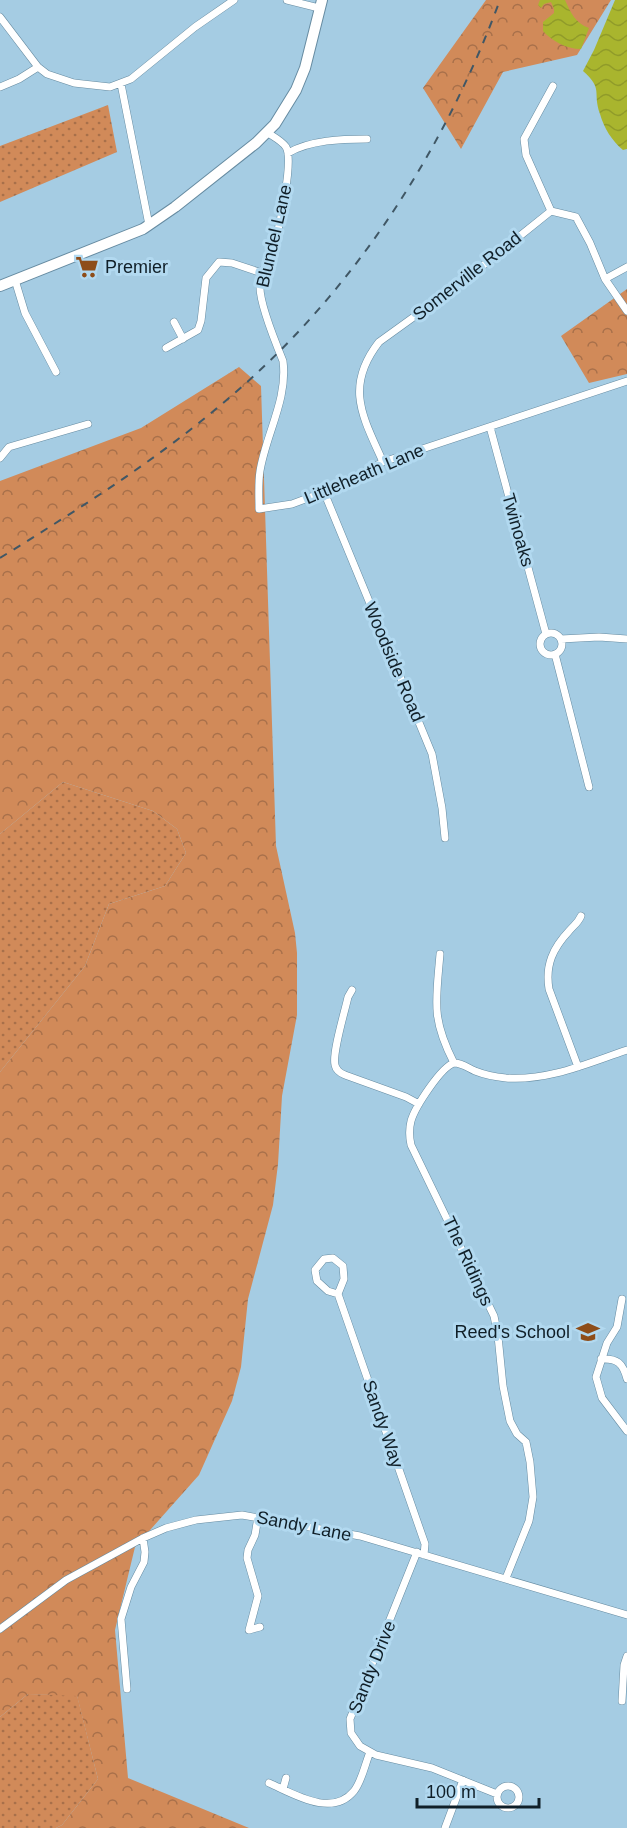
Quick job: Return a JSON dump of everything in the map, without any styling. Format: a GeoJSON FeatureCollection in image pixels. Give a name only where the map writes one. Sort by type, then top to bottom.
{"type":"FeatureCollection","features":[{"type":"Feature","properties":{"kind":"street"},"geometry":{"type":"LineString","coordinates":[[0,16],[38,67],[58,79],[102,87],[121,84],[131,79],[195,27],[234,0]]}},
{"type":"Feature","properties":{"kind":"street"},"geometry":{"type":"LineString","coordinates":[[0,286],[146,227],[208,182],[268,133],[286,109],[301,79],[320,4],[287,0]]}},
{"type":"Feature","properties":{"kind":"street"},"geometry":{"type":"LineString","coordinates":[[0,87],[20,79],[38,67]]}},
{"type":"Feature","properties":{"kind":"street"},"geometry":{"type":"LineString","coordinates":[[121,84],[146,227]]}},
{"type":"Feature","properties":{"kind":"street"},"geometry":{"type":"LineString","coordinates":[[553,86],[524,139],[526,155],[551,211],[576,217],[605,279],[627,310]]}},
{"type":"Feature","properties":{"kind":"street"},"geometry":{"type":"LineString","coordinates":[[268,133],[285,146],[288,153],[299,147],[351,139],[367,139]]}},
{"type":"Feature","properties":{"kind":"street","name":"Blundel Lane"},"geometry":{"type":"LineString","coordinates":[[277,345],[260,294],[262,273],[274,246],[279,224],[287,177],[288,153]]}},
{"type":"Feature","properties":{"kind":"street","name":"Somerville Road"},"geometry":{"type":"LineString","coordinates":[[383,462],[360,412],[358,387],[368,356],[379,342],[465,280],[551,211]]}},
{"type":"Feature","properties":{"kind":"street"},"geometry":{"type":"LineString","coordinates":[[166,348],[195,333],[200,325],[206,278],[219,262],[232,263],[262,273]]}},
{"type":"Feature","properties":{"kind":"street"},"geometry":{"type":"LineString","coordinates":[[605,279],[627,267]]}},
{"type":"Feature","properties":{"kind":"street"},"geometry":{"type":"LineString","coordinates":[[15,280],[25,313],[56,372]]}},
{"type":"Feature","properties":{"kind":"street"},"geometry":{"type":"LineString","coordinates":[[174,322],[183,339]]}},
{"type":"Feature","properties":{"kind":"street","name":"Littleheath Lane"},"geometry":{"type":"LineString","coordinates":[[277,345],[283,361],[283,383],[260,471],[259,509],[292,504],[324,492],[383,462],[627,381]]}},
{"type":"Feature","properties":{"kind":"street"},"geometry":{"type":"LineString","coordinates":[[0,458],[9,447],[88,424]]}},
{"type":"Feature","properties":{"kind":"street","name":"Twinoaks"},"geometry":{"type":"LineString","coordinates":[[490,427],[546,634],[541,639],[540,646],[544,652],[555,654],[589,787]]}},
{"type":"Feature","properties":{"kind":"street","name":"Woodside Road"},"geometry":{"type":"LineString","coordinates":[[324,492],[432,753],[445,838]]}},
{"type":"Feature","properties":{"kind":"street"},"geometry":{"type":"LineString","coordinates":[[546,634],[556,634],[561,639],[562,647],[555,654]]}},
{"type":"Feature","properties":{"kind":"street"},"geometry":{"type":"LineString","coordinates":[[561,639],[599,637],[627,639]]}},
{"type":"Feature","properties":{"kind":"street"},"geometry":{"type":"LineString","coordinates":[[578,1067],[549,989],[547,977],[550,958],[581,916]]}},
{"type":"Feature","properties":{"kind":"street"},"geometry":{"type":"LineString","coordinates":[[440,954],[436,1017],[442,1040],[454,1063],[486,1075],[535,1078],[562,1073],[627,1050]]}},
{"type":"Feature","properties":{"kind":"street"},"geometry":{"type":"LineString","coordinates":[[352,990],[348,997],[336,1052],[334,1064],[338,1071],[419,1104]]}},
{"type":"Feature","properties":{"kind":"street","name":"The Ridings"},"geometry":{"type":"LineString","coordinates":[[454,1063],[444,1069],[419,1104],[411,1119],[409,1133],[411,1145],[494,1316],[510,1421],[517,1434],[526,1442],[533,1497],[529,1521],[506,1578]]}},
{"type":"Feature","properties":{"kind":"street","name":"Sandy Way"},"geometry":{"type":"LineString","coordinates":[[338,1294],[328,1291],[317,1281],[315,1270],[324,1259],[333,1258],[343,1266],[344,1279],[338,1294],[425,1544],[420,1553]]}},
{"type":"Feature","properties":{"kind":"street"},"geometry":{"type":"LineString","coordinates":[[622,1299],[617,1327],[607,1343],[596,1377],[600,1394],[627,1431]]}},
{"type":"Feature","properties":{"kind":"street"},"geometry":{"type":"LineString","coordinates":[[601,1359],[614,1358],[620,1362],[627,1378]]}},
{"type":"Feature","properties":{"kind":"street","name":"Sandy Lane"},"geometry":{"type":"LineString","coordinates":[[0,1629],[66,1580],[143,1538],[166,1528],[196,1520],[242,1515],[360,1536],[627,1615]]}},
{"type":"Feature","properties":{"kind":"street"},"geometry":{"type":"LineString","coordinates":[[258,1517],[255,1535],[246,1558],[258,1596],[249,1630],[260,1627]]}},
{"type":"Feature","properties":{"kind":"street"},"geometry":{"type":"LineString","coordinates":[[127,1689],[122,1619],[131,1587],[144,1562],[143,1538]]}},
{"type":"Feature","properties":{"kind":"street","name":"Sandy Drive"},"geometry":{"type":"LineString","coordinates":[[370,1752],[360,1746],[351,1733],[350,1719],[420,1553]]}},
{"type":"Feature","properties":{"kind":"street"},"geometry":{"type":"LineString","coordinates":[[622,1701],[624,1665],[627,1656]]}},
{"type":"Feature","properties":{"kind":"street"},"geometry":{"type":"LineString","coordinates":[[268,1783],[318,1803],[332,1804],[347,1798],[355,1789],[370,1752],[432,1768],[497,1794]]}},
{"type":"Feature","properties":{"kind":"street"},"geometry":{"type":"LineString","coordinates":[[283,1789],[286,1778]]}},
{"type":"Feature","properties":{"kind":"street"},"geometry":{"type":"LineString","coordinates":[[445,1828],[463,1780]]}},
{"type":"Feature","properties":{"kind":"green space"},"geometry":{"type":"Polygon","coordinates":[[[486,0],[611,0],[577,55],[503,72],[461,149],[423,88],[486,0]]]}},
{"type":"Feature","properties":{"kind":"green space"},"geometry":{"type":"Polygon","coordinates":[[[108,105],[117,152],[0,202],[0,146],[108,105]]]}},
{"type":"Feature","properties":{"kind":"green space"},"geometry":{"type":"Polygon","coordinates":[[[627,289],[627,374],[589,383],[561,336],[627,289]]]}},
{"type":"Feature","properties":{"kind":"green space"},"geometry":{"type":"Polygon","coordinates":[[[239,367],[261,386],[276,846],[295,933],[297,1015],[282,1096],[273,1205],[248,1299],[241,1367],[232,1401],[199,1475],[135,1547],[115,1630],[128,1778],[249,1828],[56,1828],[62,1825],[98,1779],[77,1696],[28,1694],[0,1717],[0,1072],[85,966],[109,904],[165,886],[186,853],[177,829],[153,811],[63,782],[0,834],[0,481],[141,428],[239,367]]]}},
{"type":"Feature","properties":{"kind":"green space"},"geometry":{"type":"Polygon","coordinates":[[[63,782],[153,811],[177,829],[186,853],[165,886],[109,904],[85,966],[0,1072],[0,834],[63,782]]]}},
{"type":"Feature","properties":{"kind":"green space"},"geometry":{"type":"Polygon","coordinates":[[[28,1694],[77,1695],[98,1779],[62,1825],[56,1828],[0,1828],[0,1717],[28,1694]]]}},
{"type":"Feature","properties":{"kind":"water"},"geometry":{"type":"Polygon","coordinates":[[[540,0],[565,0],[577,20],[589,28],[581,49],[560,44],[543,31],[543,22],[554,13],[554,9],[551,2],[544,4],[541,8],[538,5],[540,0]]]}},
{"type":"Feature","properties":{"kind":"water"},"geometry":{"type":"Polygon","coordinates":[[[615,0],[627,0],[627,149],[623,150],[615,143],[606,129],[598,106],[595,87],[583,71],[615,0]]]}},
{"type":"Feature","properties":{"kind":"railway"},"geometry":{"type":"LineString","coordinates":[[0,558],[114,485],[197,425],[269,362],[312,317],[388,220],[421,167],[451,113],[500,0]]}},
{"type":"Feature","properties":{"kind":"place","name":"Premier"},"geometry":{"type":"Point","coordinates":[87,267]}},
{"type":"Feature","properties":{"kind":"place","name":"Reed's School"},"geometry":{"type":"Point","coordinates":[588,1332]}}]}
